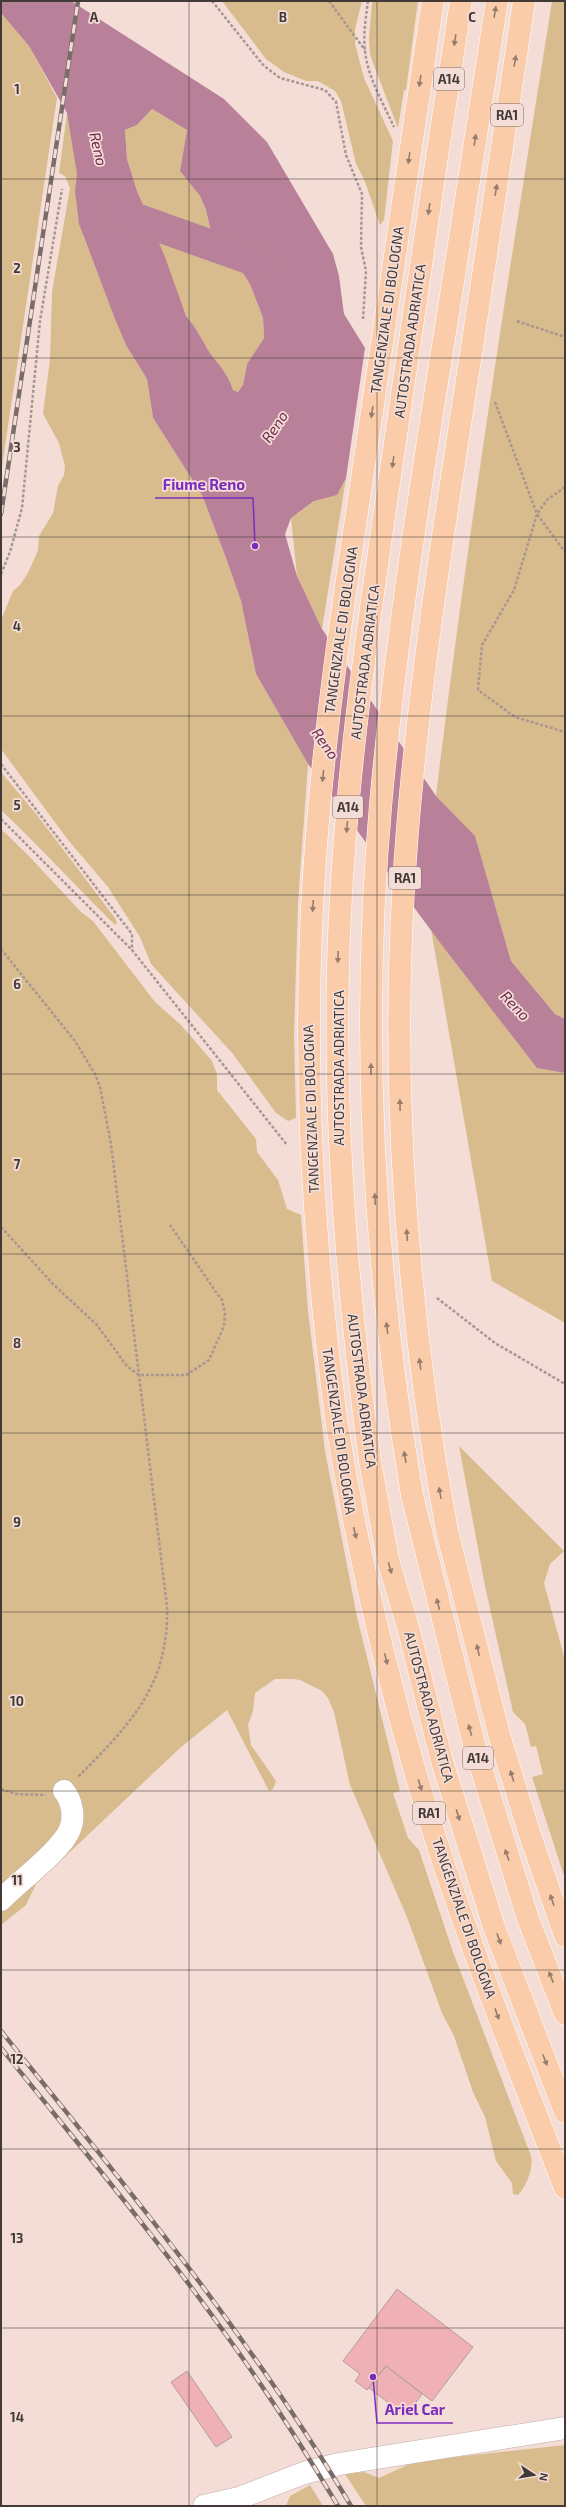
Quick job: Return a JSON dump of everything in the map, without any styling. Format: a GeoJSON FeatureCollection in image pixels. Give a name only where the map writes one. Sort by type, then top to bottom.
{"type":"FeatureCollection","features":[{"type":"Feature","properties":{"kind":"highway","name":"TANGENZIALE DI BOLOGNA"},"geometry":{"type":"LineString","coordinates":[[433,1],[414,120],[336,660],[318,822],[311,931],[309,1032],[310,1140],[325,1335],[352,1519],[414,1765],[470,1939],[565,2188]]}},
{"type":"Feature","properties":{"kind":"highway","name":"AUTOSTRADA ADRIATICA"},"geometry":{"type":"LineString","coordinates":[[461,1],[437,156],[364,664],[352,764],[338,966],[337,1068],[340,1178],[348,1285],[370,1461],[388,1560],[443,1766],[494,1927],[565,2112]]}},
{"type":"Feature","properties":{"kind":"highway","name":"A14"},"geometry":{"type":"LineString","coordinates":[[497,1],[406,593],[381,801],[373,956],[371,1103],[375,1204],[384,1305],[397,1407],[412,1495],[477,1755],[528,1919],[565,2014]]}},
{"type":"Feature","properties":{"kind":"highway","name":"RA1"},"geometry":{"type":"LineString","coordinates":[[526,1],[490,228],[417,738],[407,837],[399,1039],[401,1125],[407,1240],[431,1443],[447,1531],[500,1738],[529,1832],[565,1936]]}},
{"type":"Feature","properties":{"kind":"lane"},"geometry":{"type":"LineString","coordinates":[[1,1900],[65,1840],[72,1820],[69,1798],[64,1791]]}},
{"type":"Feature","properties":{"kind":"lane"},"geometry":{"type":"LineString","coordinates":[[204,2506],[239,2498],[304,2473],[338,2464],[565,2428]]}},
{"type":"Feature","properties":{"kind":"path"},"geometry":{"type":"LineString","coordinates":[[212,1],[264,66],[280,78],[324,90],[331,94],[336,102],[346,155],[362,194],[361,247],[366,271],[363,319]]}},
{"type":"Feature","properties":{"kind":"path"},"geometry":{"type":"LineString","coordinates":[[329,1],[365,50],[377,90],[397,133]]}},
{"type":"Feature","properties":{"kind":"path"},"geometry":{"type":"LineString","coordinates":[[365,50],[368,1]]}},
{"type":"Feature","properties":{"kind":"path"},"geometry":{"type":"LineString","coordinates":[[1,574],[10,552],[22,508],[40,321],[62,189]]}},
{"type":"Feature","properties":{"kind":"path"},"geometry":{"type":"LineString","coordinates":[[517,321],[565,337]]}},
{"type":"Feature","properties":{"kind":"path"},"geometry":{"type":"LineString","coordinates":[[495,402],[537,514],[565,552]]}},
{"type":"Feature","properties":{"kind":"path"},"geometry":{"type":"LineString","coordinates":[[565,487],[547,500],[537,514],[514,590],[482,645],[478,690],[515,717],[565,732]]}},
{"type":"Feature","properties":{"kind":"path"},"geometry":{"type":"LineString","coordinates":[[1,764],[132,934],[132,950]]}},
{"type":"Feature","properties":{"kind":"path"},"geometry":{"type":"LineString","coordinates":[[1,818],[132,950],[287,1145]]}},
{"type":"Feature","properties":{"kind":"path"},"geometry":{"type":"LineString","coordinates":[[1,950],[75,1041],[100,1087],[111,1144],[167,1607],[165,1651],[147,1698],[116,1738],[64,1791],[42,1796],[16,1794],[1,1789]]}},
{"type":"Feature","properties":{"kind":"path"},"geometry":{"type":"LineString","coordinates":[[1,1227],[54,1284],[96,1324],[127,1366],[139,1375],[186,1375],[209,1360],[224,1326],[225,1312],[222,1300],[170,1225]]}},
{"type":"Feature","properties":{"kind":"path"},"geometry":{"type":"LineString","coordinates":[[437,1298],[495,1343],[565,1384]]}},
{"type":"Feature","properties":{"kind":"shaded area"},"geometry":{"type":"Polygon","coordinates":[[[222,1],[362,1],[355,29],[355,44],[364,78],[393,141],[384,220],[380,225],[364,179],[356,164],[341,101],[335,91],[318,81],[306,81],[284,72],[266,59],[222,1]]]}},
{"type":"Feature","properties":{"kind":"shaded area"},"geometry":{"type":"Polygon","coordinates":[[[372,1],[418,1],[406,90],[404,90],[398,128],[370,55],[369,38],[372,1]]]}},
{"type":"Feature","properties":{"kind":"shaded area"},"geometry":{"type":"Polygon","coordinates":[[[552,1],[565,1],[565,1019],[555,1014],[511,961],[475,837],[436,796],[448,696],[476,497],[505,299],[552,1]]]}},
{"type":"Feature","properties":{"kind":"shaded area"},"geometry":{"type":"Polygon","coordinates":[[[1,13],[29,46],[57,98],[1,473],[1,13]]]}},
{"type":"Feature","properties":{"kind":"shaded area"},"geometry":{"type":"Polygon","coordinates":[[[152,109],[187,130],[180,171],[200,196],[206,210],[212,237],[218,248],[235,261],[250,284],[263,318],[264,338],[247,364],[243,385],[238,392],[233,390],[226,375],[186,316],[137,191],[127,159],[125,130],[137,125],[152,109]]]}},
{"type":"Feature","properties":{"kind":"shaded area"},"geometry":{"type":"Polygon","coordinates":[[[67,113],[77,174],[81,229],[84,238],[127,347],[147,379],[153,418],[202,495],[241,601],[256,674],[308,764],[298,902],[294,1034],[296,1118],[288,1121],[276,1113],[233,1054],[151,964],[140,937],[108,887],[68,840],[1,749],[1,620],[13,591],[20,585],[28,573],[38,550],[39,536],[53,513],[58,486],[64,475],[65,466],[59,443],[43,414],[50,359],[52,292],[70,188],[65,176],[59,173],[67,113]]]}},
{"type":"Feature","properties":{"kind":"shaded area"},"geometry":{"type":"Polygon","coordinates":[[[346,478],[322,629],[297,576],[291,518],[346,478]]]}},
{"type":"Feature","properties":{"kind":"shaded area"},"geometry":{"type":"Polygon","coordinates":[[[1,772],[37,815],[115,918],[117,923],[115,925],[1,810],[1,772]]]}},
{"type":"Feature","properties":{"kind":"shaded area"},"geometry":{"type":"Polygon","coordinates":[[[1,829],[27,854],[81,912],[93,921],[155,1002],[181,1025],[212,1061],[217,1074],[217,1090],[256,1139],[257,1152],[278,1180],[287,1209],[301,1215],[308,1311],[325,1451],[357,1617],[400,1791],[393,1793],[408,1838],[419,1850],[453,1952],[531,2156],[532,2161],[529,2177],[518,2195],[513,2194],[512,2183],[496,2161],[485,2117],[473,2092],[454,2036],[442,2013],[407,1917],[350,1785],[334,1712],[328,1698],[322,1691],[300,1680],[275,1679],[255,1693],[253,1711],[248,1725],[251,1745],[276,1781],[273,1789],[269,1791],[227,1710],[180,1748],[36,1884],[26,1905],[1,1925],[1,829]]]}},
{"type":"Feature","properties":{"kind":"shaded area"},"geometry":{"type":"Polygon","coordinates":[[[431,929],[447,952],[537,1067],[565,1073],[565,1323],[492,1281],[431,929]]]}},
{"type":"Feature","properties":{"kind":"shaded area"},"geometry":{"type":"Polygon","coordinates":[[[459,1446],[564,1551],[550,1564],[544,1583],[565,1660],[565,1879],[532,1777],[543,1774],[536,1746],[531,1747],[525,1724],[513,1712],[485,1586],[459,1446]]]}},
{"type":"Feature","properties":{"kind":"shaded area"},"geometry":{"type":"Polygon","coordinates":[[[565,2445],[565,2506],[366,2506],[345,2474],[364,2472],[379,2478],[407,2465],[427,2460],[565,2445]]]}},
{"type":"Feature","properties":{"kind":"shaded area"},"geometry":{"type":"Polygon","coordinates":[[[310,2485],[323,2506],[286,2506],[290,2496],[310,2485]]]}},
{"type":"Feature","properties":{"kind":"water"},"geometry":{"type":"Polygon","coordinates":[[[1,1],[71,1],[224,99],[267,142],[333,254],[339,276],[344,314],[365,348],[346,478],[337,495],[314,501],[291,518],[285,534],[297,576],[322,629],[436,796],[475,836],[511,961],[555,1014],[565,1019],[565,1073],[537,1068],[447,952],[308,764],[256,674],[241,601],[202,495],[153,418],[147,379],[127,347],[79,224],[75,191],[77,174],[67,113],[29,46],[1,13],[1,1]],[[152,109],[137,125],[125,130],[127,159],[137,191],[165,257],[186,316],[226,375],[233,390],[238,392],[243,385],[247,364],[264,338],[263,318],[250,284],[235,261],[218,248],[212,237],[206,210],[200,196],[180,171],[187,130],[152,109]]]}},
{"type":"Feature","properties":{"kind":"building"},"geometry":{"type":"Polygon","coordinates":[[[397,2289],[473,2347],[432,2401],[386,2366],[367,2390],[355,2381],[360,2374],[343,2361],[397,2289]]]}},
{"type":"Feature","properties":{"kind":"building"},"geometry":{"type":"Polygon","coordinates":[[[386,2366],[422,2394],[406,2416],[369,2388],[386,2366]]]}},
{"type":"Feature","properties":{"kind":"building"},"geometry":{"type":"Polygon","coordinates":[[[187,2371],[232,2437],[216,2447],[171,2382],[187,2371]]]}},
{"type":"Feature","properties":{"kind":"waterway","name":"Reno"},"geometry":{"type":"LineString","coordinates":[[112,208],[112,210],[258,262]]}},
{"type":"Feature","properties":{"kind":"railway"},"geometry":{"type":"LineString","coordinates":[[1,514],[78,1]]}},
{"type":"Feature","properties":{"kind":"railway"},"geometry":{"type":"LineString","coordinates":[[1,2031],[185,2262],[271,2382],[312,2443],[351,2506]]}},
{"type":"Feature","properties":{"kind":"railway"},"geometry":{"type":"LineString","coordinates":[[1,2048],[117,2192],[202,2302],[272,2401],[338,2506]]}},
{"type":"Feature","properties":{"kind":"place","name":"Fiume Reno"},"geometry":{"type":"Point","coordinates":[255,546]}},
{"type":"Feature","properties":{"kind":"place","name":"Ariel Car"},"geometry":{"type":"Point","coordinates":[373,2377]}}]}
